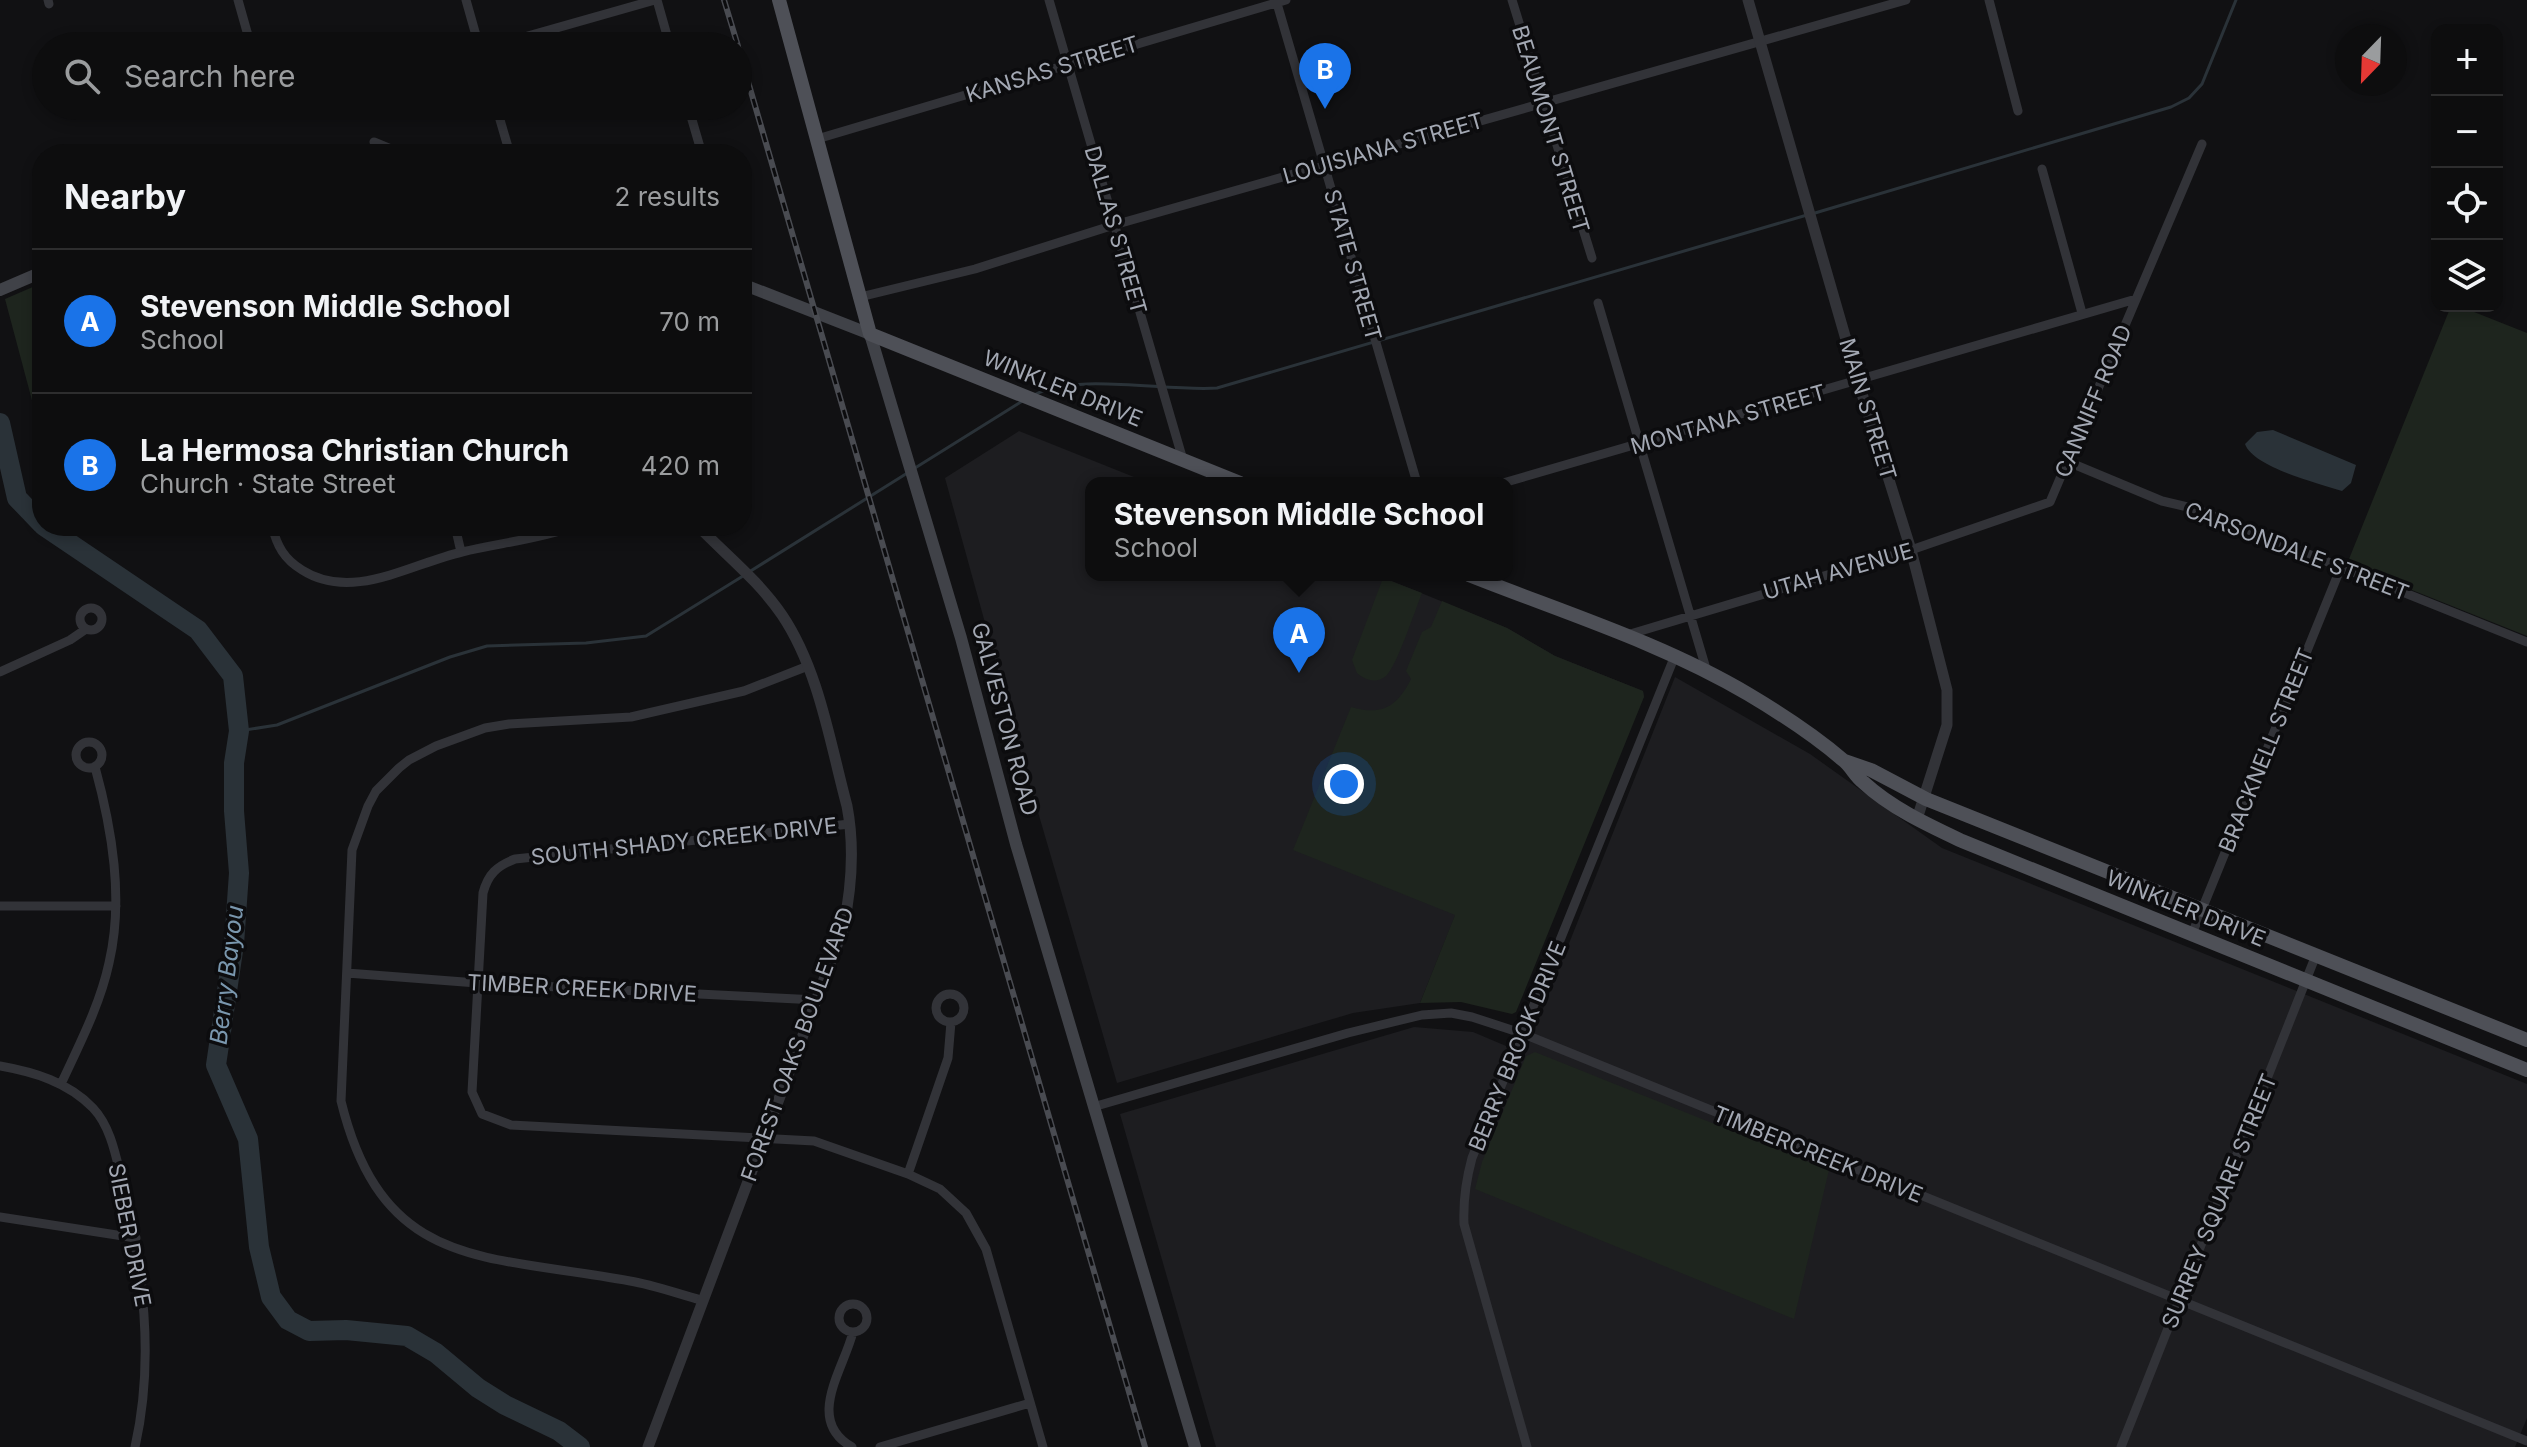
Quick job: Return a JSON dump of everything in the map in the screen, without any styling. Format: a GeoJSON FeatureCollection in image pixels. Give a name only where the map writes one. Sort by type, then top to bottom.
{"type":"FeatureCollection","features":[{"type":"Feature","properties":{"kind":"main road","name":"GALVESTON ROAD"},"geometry":{"type":"LineString","coordinates":[[779,0],[870,334],[961,638],[1016,844],[1195,1447]]}},
{"type":"Feature","properties":{"kind":"main road"},"geometry":{"type":"LineString","coordinates":[[0,290],[32,276]]}},
{"type":"Feature","properties":{"kind":"main road"},"geometry":{"type":"LineString","coordinates":[[752,288],[870,334]]}},
{"type":"Feature","properties":{"kind":"main road","name":"WINKLER DRIVE"},"geometry":{"type":"LineString","coordinates":[[870,334],[1225,477]]}},
{"type":"Feature","properties":{"kind":"main road","name":"WINKLER DRIVE"},"geometry":{"type":"LineString","coordinates":[[1484,581],[1624,636],[1707,672],[1748,694],[1845,761],[1863,782],[1917,819],[1962,841],[2527,1070]]}},
{"type":"Feature","properties":{"kind":"main road","name":"WINKLER DRIVE"},"geometry":{"type":"LineString","coordinates":[[1845,761],[1871,770],[1926,799],[2527,1040]]}},
{"type":"Feature","properties":{"kind":"main road"},"geometry":{"type":"LineString","coordinates":[[2426,1029],[2436,1003]]}},
{"type":"Feature","properties":{"kind":"street"},"geometry":{"type":"LineString","coordinates":[[238,0],[247,32]]}},
{"type":"Feature","properties":{"kind":"street"},"geometry":{"type":"LineString","coordinates":[[466,0],[475,32]]}},
{"type":"Feature","properties":{"kind":"street"},"geometry":{"type":"LineString","coordinates":[[543,32],[656,0],[666,32]]}},
{"type":"Feature","properties":{"kind":"street","name":"DALLAS STREET"},"geometry":{"type":"LineString","coordinates":[[1049,0],[1183,460]]}},
{"type":"Feature","properties":{"kind":"street","name":"BEAUMONT STREET"},"geometry":{"type":"LineString","coordinates":[[1512,0],[1592,258]]}},
{"type":"Feature","properties":{"kind":"street","name":"MAIN STREET"},"geometry":{"type":"LineString","coordinates":[[1748,0],[1858,381],[1911,550],[1947,690],[1947,725],[1926,799],[1917,819]]}},
{"type":"Feature","properties":{"kind":"street","name":"LOUISIANA STREET"},"geometry":{"type":"LineString","coordinates":[[860,297],[990,265],[1114,225],[1906,0]]}},
{"type":"Feature","properties":{"kind":"street"},"geometry":{"type":"LineString","coordinates":[[1989,0],[2018,111]]}},
{"type":"Feature","properties":{"kind":"street","name":"KANSAS STREET"},"geometry":{"type":"LineString","coordinates":[[817,139],[1280,1]]}},
{"type":"Feature","properties":{"kind":"street","name":"STATE STREET"},"geometry":{"type":"LineString","coordinates":[[1280,1],[1324,165],[1415,477]]}},
{"type":"Feature","properties":{"kind":"street"},"geometry":{"type":"LineString","coordinates":[[500,120],[507,144]]}},
{"type":"Feature","properties":{"kind":"street"},"geometry":{"type":"LineString","coordinates":[[692,120],[699,144]]}},
{"type":"Feature","properties":{"kind":"street"},"geometry":{"type":"LineString","coordinates":[[374,142],[379,144]]}},
{"type":"Feature","properties":{"kind":"street","name":"CANNIFF ROAD"},"geometry":{"type":"LineString","coordinates":[[2050,502],[2202,144]]}},
{"type":"Feature","properties":{"kind":"street"},"geometry":{"type":"LineString","coordinates":[[2042,169],[2082,313]]}},
{"type":"Feature","properties":{"kind":"street","name":"MONTANA STREET"},"geometry":{"type":"LineString","coordinates":[[1513,480],[2136,299]]}},
{"type":"Feature","properties":{"kind":"street"},"geometry":{"type":"LineString","coordinates":[[1598,303],[1707,672]]}},
{"type":"Feature","properties":{"kind":"street","name":"CARSONDALE STREET"},"geometry":{"type":"LineString","coordinates":[[2066,461],[2162,501],[2196,509],[2527,642]]}},
{"type":"Feature","properties":{"kind":"street","name":"UTAH AVENUE"},"geometry":{"type":"LineString","coordinates":[[1624,636],[1689,614],[1911,550],[2050,502]]}},
{"type":"Feature","properties":{"kind":"street"},"geometry":{"type":"LineString","coordinates":[[274,536],[277,546],[292,564],[315,579],[357,584],[461,552],[546,536]]}},
{"type":"Feature","properties":{"kind":"street"},"geometry":{"type":"LineString","coordinates":[[457,536],[461,552]]}},
{"type":"Feature","properties":{"kind":"street","name":"FOREST OAKS BOULEVARD"},"geometry":{"type":"LineString","coordinates":[[648,1447],[843,929],[852,874],[850,824],[817,690],[808,666],[783,617],[763,590],[708,536]]}},
{"type":"Feature","properties":{"kind":"street","name":"BRACKNELL STREET"},"geometry":{"type":"LineString","coordinates":[[2192,934],[2341,567]]}},
{"type":"Feature","properties":{"kind":"street"},"geometry":{"type":"LineString","coordinates":[[0,672],[70,640],[86,629]]}},
{"type":"Feature","properties":{"kind":"street","name":"BERRY BROOK DRIVE"},"geometry":{"type":"LineString","coordinates":[[1527,1447],[1464,1224],[1463,1203],[1472,1158],[1674,658]]}},
{"type":"Feature","properties":{"kind":"street"},"geometry":{"type":"LineString","coordinates":[[701,1300],[633,1281],[480,1258],[426,1236],[393,1211],[369,1179],[350,1137],[341,1101],[352,850],[376,791],[409,760],[485,728],[631,717],[744,691],[808,666]]}},
{"type":"Feature","properties":{"kind":"street"},"geometry":{"type":"LineString","coordinates":[[61,1084],[90,1020],[110,963],[116,906],[112,847],[95,767]]}},
{"type":"Feature","properties":{"kind":"street","name":"SOUTH SHADY CREEK DRIVE"},"geometry":{"type":"LineString","coordinates":[[477,983],[483,893],[486,881],[500,865],[515,859],[850,824]]}},
{"type":"Feature","properties":{"kind":"street"},"geometry":{"type":"LineString","coordinates":[[0,906],[116,906]]}},
{"type":"Feature","properties":{"kind":"street","name":"SURREY SQUARE STREET"},"geometry":{"type":"LineString","coordinates":[[2121,1447],[2316,955]]}},
{"type":"Feature","properties":{"kind":"street","name":"TIMBER CREEK DRIVE"},"geometry":{"type":"LineString","coordinates":[[347,973],[477,983],[817,1000]]}},
{"type":"Feature","properties":{"kind":"street"},"geometry":{"type":"LineString","coordinates":[[477,983],[472,1092],[482,1114],[511,1125],[814,1141],[908,1174],[940,1189],[954,1200],[966,1213],[986,1249],[1043,1447]]}},
{"type":"Feature","properties":{"kind":"street","name":"TIMBERCREEK DRIVE"},"geometry":{"type":"LineString","coordinates":[[1093,1107],[1348,1033],[1422,1015],[1451,1013],[1472,1017],[1521,1033],[2527,1441]]}},
{"type":"Feature","properties":{"kind":"street"},"geometry":{"type":"LineString","coordinates":[[908,1174],[948,1058],[951,1022]]}},
{"type":"Feature","properties":{"kind":"street","name":"SIEBER DRIVE"},"geometry":{"type":"LineString","coordinates":[[0,1066],[44,1076],[61,1084],[93,1108],[115,1153],[136,1238],[147,1329],[141,1422],[135,1447]]}},
{"type":"Feature","properties":{"kind":"street"},"geometry":{"type":"LineString","coordinates":[[0,1217],[136,1238]]}},
{"type":"Feature","properties":{"kind":"street"},"geometry":{"type":"LineString","coordinates":[[852,1447],[834,1435],[828,1418],[828,1404],[853,1332]]}},
{"type":"Feature","properties":{"kind":"street"},"geometry":{"type":"LineString","coordinates":[[880,1447],[1030,1403]]}},
{"type":"Feature","properties":{"kind":"shaded area"},"geometry":{"type":"Polygon","coordinates":[[[32,287],[32,400],[5,299],[32,287]]]}},
{"type":"Feature","properties":{"kind":"shaded area"},"geometry":{"type":"Polygon","coordinates":[[[2449,312],[2474,312],[2527,333],[2527,636],[2347,564],[2449,312]]]}},
{"type":"Feature","properties":{"kind":"shaded area"},"geometry":{"type":"Polygon","coordinates":[[[2273,430],[2356,465],[2351,483],[2342,491],[2288,474],[2251,453],[2245,444],[2257,432],[2273,430]]]}},
{"type":"Feature","properties":{"kind":"shaded area"},"geometry":{"type":"Polygon","coordinates":[[[1019,431],[1134,477],[1085,477],[1085,581],[1392,581],[1507,628],[1555,656],[1643,691],[1644,697],[1455,916],[1420,1003],[1353,1013],[1117,1083],[945,478],[1019,431]]]}},
{"type":"Feature","properties":{"kind":"shaded area"},"geometry":{"type":"Polygon","coordinates":[[[1382,581],[1391,581],[1422,593],[1400,650],[1386,676],[1378,680],[1364,678],[1357,673],[1352,660],[1382,581]]]}},
{"type":"Feature","properties":{"kind":"shaded area"},"geometry":{"type":"Polygon","coordinates":[[[1442,601],[1507,628],[1555,656],[1643,691],[1644,697],[1516,1012],[1512,1014],[1461,1002],[1420,1003],[1455,915],[1293,850],[1351,707],[1371,710],[1394,703],[1411,679],[1406,671],[1422,632],[1431,627],[1442,601]]]}},
{"type":"Feature","properties":{"kind":"shaded area"},"geometry":{"type":"Polygon","coordinates":[[[1675,677],[1810,754],[1942,848],[2527,1084],[2527,1418],[2515,1447],[1216,1447],[1120,1114],[1414,1027],[1473,1032],[1525,1054],[1675,677]]]}},
{"type":"Feature","properties":{"kind":"shaded area"},"geometry":{"type":"Polygon","coordinates":[[[1535,1052],[1829,1170],[1794,1319],[1475,1189],[1482,1162],[1526,1056],[1535,1052]]]}},
{"type":"Feature","properties":{"kind":"waterway"},"geometry":{"type":"LineString","coordinates":[[1815,213],[2171,107],[2189,98],[2202,84],[2236,0]]}},
{"type":"Feature","properties":{"kind":"waterway"},"geometry":{"type":"LineString","coordinates":[[1034,395],[1052,388],[1097,384],[1217,388],[1807,215]]}},
{"type":"Feature","properties":{"kind":"waterway"},"geometry":{"type":"LineString","coordinates":[[915,468],[1024,400]]}},
{"type":"Feature","properties":{"kind":"waterway","name":"Berry Bayou"},"geometry":{"type":"LineString","coordinates":[[0,423],[17,498],[32,514]]}},
{"type":"Feature","properties":{"kind":"waterway"},"geometry":{"type":"LineString","coordinates":[[749,572],[909,472]]}},
{"type":"Feature","properties":{"kind":"waterway","name":"Berry Bayou"},"geometry":{"type":"LineString","coordinates":[[59,536],[198,630],[233,676],[239,731],[234,763],[239,873],[234,944],[216,1065],[248,1139],[259,1247],[271,1297],[288,1320],[309,1331],[346,1330],[407,1336],[436,1353],[478,1388],[559,1431],[580,1447]]}},
{"type":"Feature","properties":{"kind":"waterway"},"geometry":{"type":"LineString","coordinates":[[239,731],[277,725],[450,657],[487,646],[586,643],[646,636],[743,576]]}},
{"type":"Feature","properties":{"kind":"railway"},"geometry":{"type":"LineString","coordinates":[[724,0],[734,32]]}},
{"type":"Feature","properties":{"kind":"railway"},"geometry":{"type":"LineString","coordinates":[[752,95],[1145,1447]]}},
{"type":"Feature","properties":{"kind":"place","name":"La Hermosa Christian Church"},"geometry":{"type":"Point","coordinates":[1325,109]}},
{"type":"Feature","properties":{"kind":"place","name":"Stevenson Middle School"},"geometry":{"type":"Point","coordinates":[1299,673]}}]}
